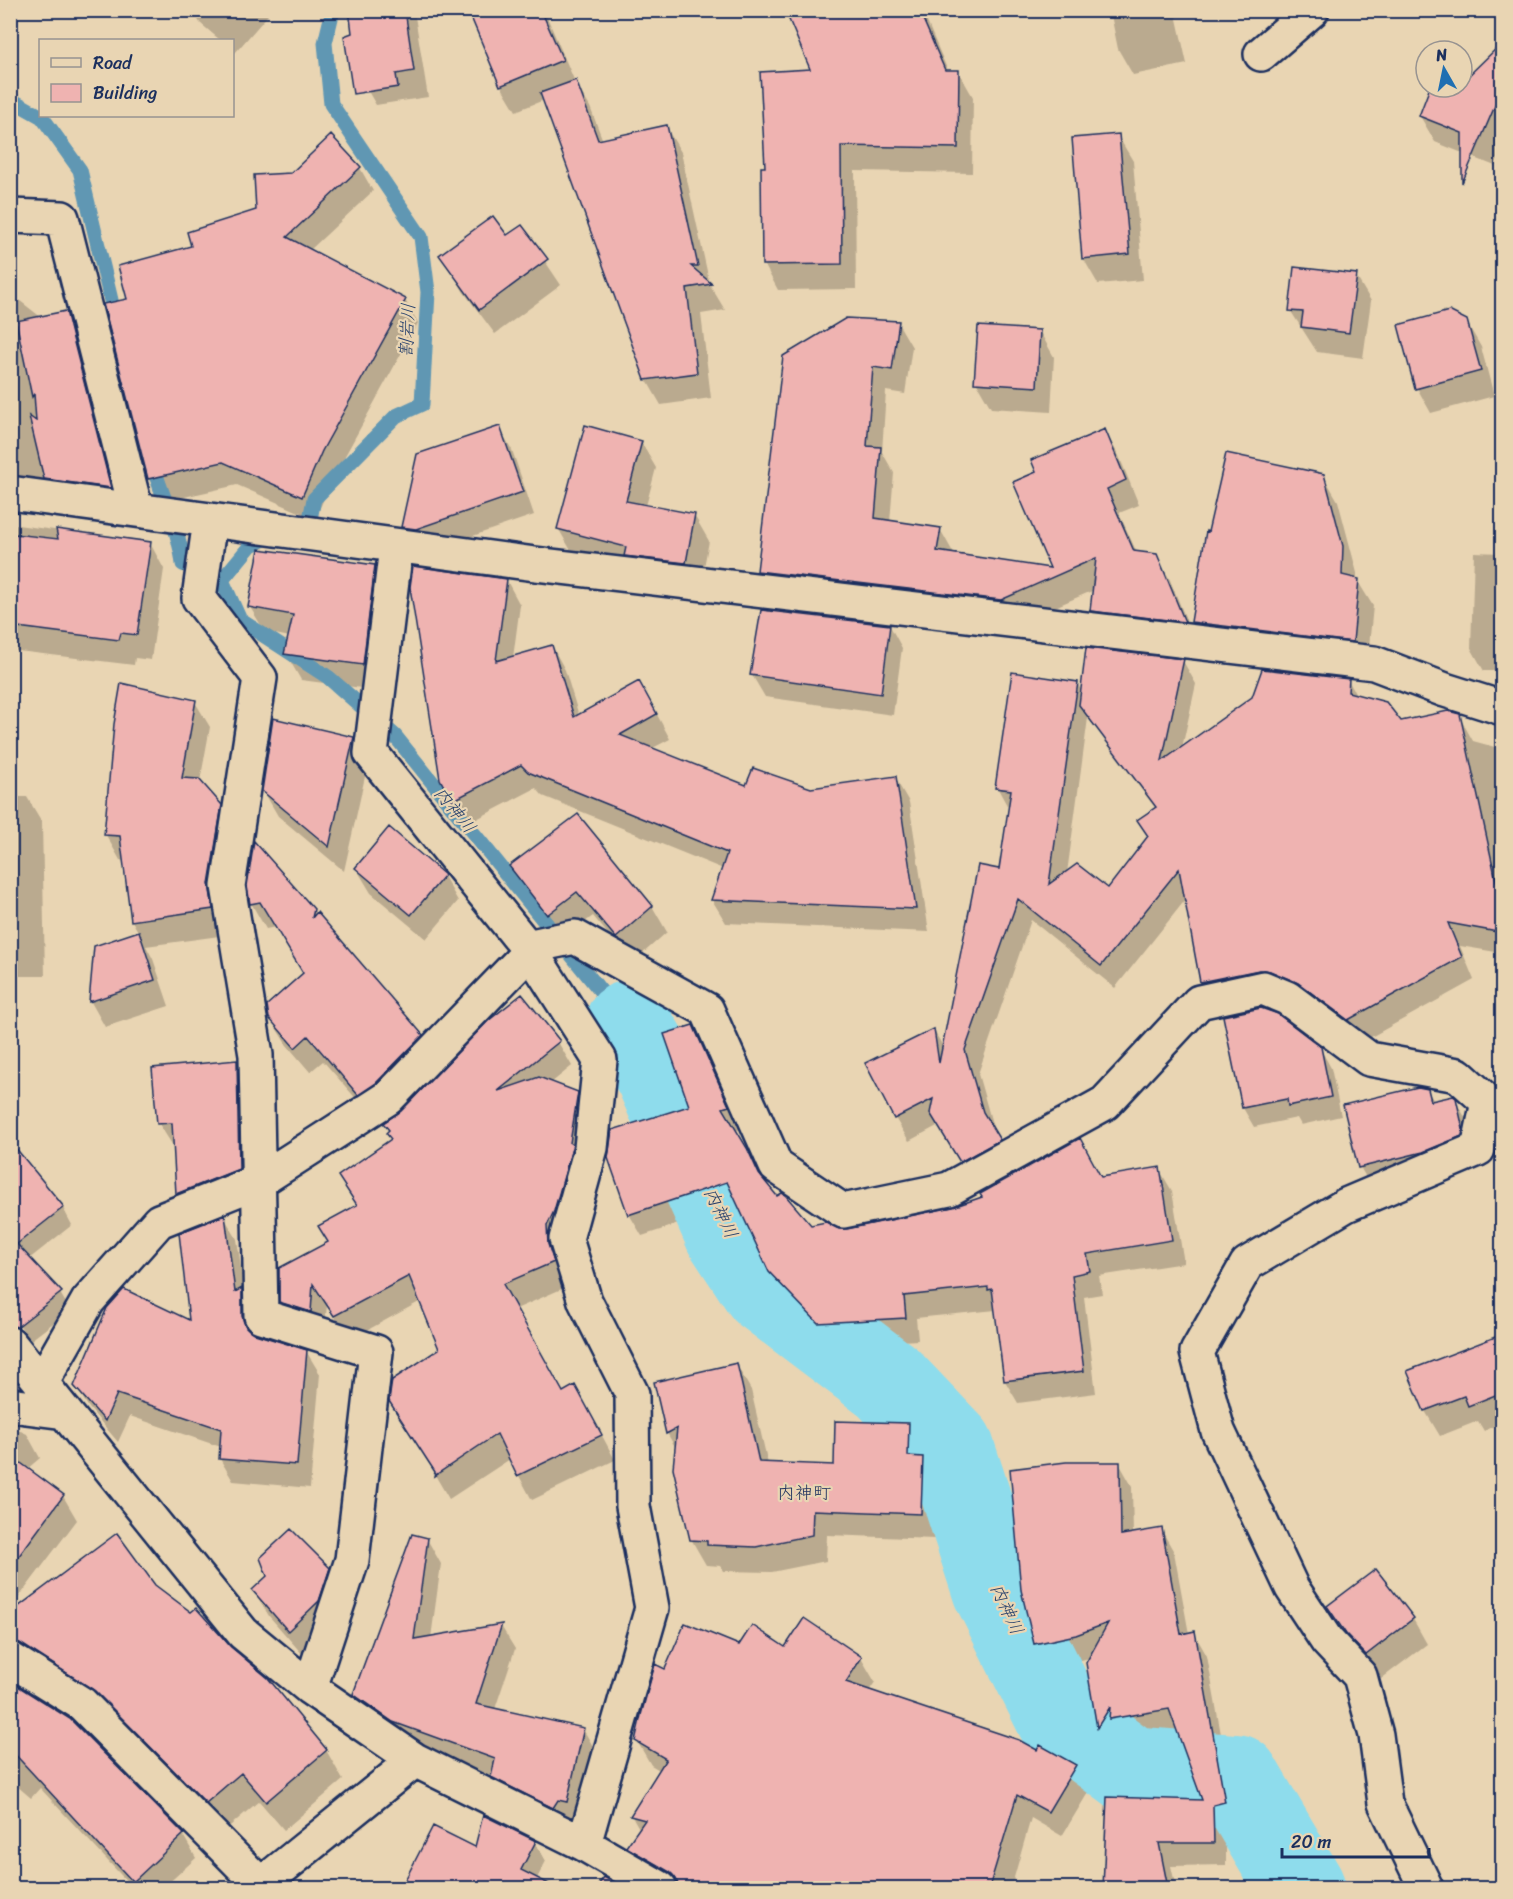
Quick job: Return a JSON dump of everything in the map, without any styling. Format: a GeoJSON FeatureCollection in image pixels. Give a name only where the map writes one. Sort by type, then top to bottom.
{"type":"FeatureCollection","features":[{"type":"Feature","properties":{"kind":"street"},"geometry":{"type":"LineString","coordinates":[[1261,54],[1312,10]]}},
{"type":"Feature","properties":{"kind":"street"},"geometry":{"type":"LineString","coordinates":[[10,216],[62,218],[145,512]]}},
{"type":"Feature","properties":{"kind":"street"},"geometry":{"type":"LineString","coordinates":[[10,493],[145,512],[201,526],[265,526],[396,547],[1374,663],[1445,690],[1503,708]]}},
{"type":"Feature","properties":{"kind":"street"},"geometry":{"type":"LineString","coordinates":[[201,526],[199,598],[260,678],[228,886],[256,1055],[261,1316],[376,1352],[352,1560],[310,1688]]}},
{"type":"Feature","properties":{"kind":"street"},"geometry":{"type":"LineString","coordinates":[[396,547],[371,753],[533,948],[600,1060],[591,1148],[566,1239],[585,1301],[632,1394],[633,1506],[652,1608],[584,1844]]}},
{"type":"Feature","properties":{"kind":"street"},"geometry":{"type":"LineString","coordinates":[[42,1382],[88,1301],[159,1221],[259,1181],[388,1098],[533,948],[575,937],[707,1010],[776,1166],[843,1211],[949,1189],[1105,1103],[1199,1002],[1263,988],[1287,998],[1369,1059],[1458,1075],[1488,1102],[1478,1149],[1346,1204],[1247,1264],[1197,1352],[1218,1431],[1292,1588],[1327,1641],[1360,1676],[1376,1735],[1385,1803],[1426,1888]]}},
{"type":"Feature","properties":{"kind":"street"},"geometry":{"type":"LineString","coordinates":[[10,1344],[243,1633],[310,1688],[415,1760],[584,1844],[660,1888]]}},
{"type":"Feature","properties":{"kind":"street"},"geometry":{"type":"LineString","coordinates":[[10,1406],[65,1412]]}},
{"type":"Feature","properties":{"kind":"street"},"geometry":{"type":"LineString","coordinates":[[10,1659],[82,1704],[259,1887],[415,1760]]}},
{"type":"Feature","properties":{"kind":"building"},"geometry":{"type":"Polygon","coordinates":[[[349,10],[405,10],[414,71],[396,74],[398,87],[353,94],[344,36],[352,33],[349,10]]]}},
{"type":"Feature","properties":{"kind":"building"},"geometry":{"type":"Polygon","coordinates":[[[468,10],[541,10],[563,60],[500,86],[468,10]]]}},
{"type":"Feature","properties":{"kind":"building"},"geometry":{"type":"Polygon","coordinates":[[[785,10],[919,10],[945,70],[959,70],[958,148],[841,146],[842,264],[762,265],[761,167],[765,167],[760,72],[810,69],[785,10]]]}},
{"type":"Feature","properties":{"kind":"building"},"geometry":{"type":"Polygon","coordinates":[[[1503,42],[1503,87],[1462,183],[1462,133],[1419,116],[1425,99],[1474,99],[1474,70],[1503,42]]]}},
{"type":"Feature","properties":{"kind":"building"},"geometry":{"type":"Polygon","coordinates":[[[576,80],[598,140],[667,125],[698,266],[691,266],[712,284],[687,288],[697,373],[645,380],[540,93],[576,80]]]}},
{"type":"Feature","properties":{"kind":"building"},"geometry":{"type":"Polygon","coordinates":[[[1119,134],[1130,254],[1082,259],[1072,138],[1119,134]]]}},
{"type":"Feature","properties":{"kind":"building"},"geometry":{"type":"Polygon","coordinates":[[[331,135],[361,167],[287,237],[406,299],[322,451],[302,497],[223,462],[148,479],[103,304],[127,299],[118,266],[191,246],[187,232],[256,210],[254,175],[291,173],[331,135]]]}},
{"type":"Feature","properties":{"kind":"building"},"geometry":{"type":"Polygon","coordinates":[[[493,216],[507,235],[522,225],[548,259],[479,310],[439,255],[493,216]]]}},
{"type":"Feature","properties":{"kind":"building"},"geometry":{"type":"Polygon","coordinates":[[[1294,267],[1357,274],[1349,333],[1301,327],[1303,312],[1289,311],[1294,267]]]}},
{"type":"Feature","properties":{"kind":"building"},"geometry":{"type":"Polygon","coordinates":[[[66,311],[111,488],[44,479],[29,416],[36,421],[34,394],[32,397],[16,321],[66,311]]]}},
{"type":"Feature","properties":{"kind":"building"},"geometry":{"type":"Polygon","coordinates":[[[1449,311],[1467,320],[1481,371],[1415,389],[1398,325],[1449,311]]]}},
{"type":"Feature","properties":{"kind":"building"},"geometry":{"type":"Polygon","coordinates":[[[846,318],[899,321],[892,370],[873,367],[867,446],[881,447],[875,518],[941,528],[937,551],[1050,568],[1013,482],[1036,472],[1031,460],[1105,429],[1126,480],[1107,489],[1134,551],[1157,554],[1185,622],[1090,611],[1096,558],[1001,600],[757,571],[783,356],[846,318]]]}},
{"type":"Feature","properties":{"kind":"building"},"geometry":{"type":"Polygon","coordinates":[[[978,326],[1040,330],[1037,387],[974,383],[978,326]]]}},
{"type":"Feature","properties":{"kind":"building"},"geometry":{"type":"Polygon","coordinates":[[[585,425],[642,441],[626,501],[695,514],[686,563],[624,556],[626,547],[557,529],[585,425]]]}},
{"type":"Feature","properties":{"kind":"building"},"geometry":{"type":"Polygon","coordinates":[[[500,426],[523,492],[416,529],[401,527],[417,454],[500,426]]]}},
{"type":"Feature","properties":{"kind":"building"},"geometry":{"type":"Polygon","coordinates":[[[1226,453],[1324,474],[1343,546],[1342,575],[1359,579],[1353,642],[1191,622],[1206,531],[1208,532],[1226,453]]]}},
{"type":"Feature","properties":{"kind":"building"},"geometry":{"type":"Polygon","coordinates":[[[56,529],[151,542],[137,635],[121,633],[119,640],[10,626],[10,570],[15,534],[58,539],[56,529]]]}},
{"type":"Feature","properties":{"kind":"building"},"geometry":{"type":"Polygon","coordinates":[[[259,549],[375,565],[363,665],[284,654],[293,615],[248,607],[259,549]]]}},
{"type":"Feature","properties":{"kind":"building"},"geometry":{"type":"Polygon","coordinates":[[[413,566],[507,579],[496,661],[552,645],[574,717],[639,681],[657,714],[620,735],[746,785],[753,768],[811,788],[896,776],[916,909],[711,900],[727,853],[528,772],[521,765],[452,801],[440,779],[410,587],[413,566]]]}},
{"type":"Feature","properties":{"kind":"building"},"geometry":{"type":"Polygon","coordinates":[[[761,610],[890,625],[881,694],[750,675],[761,610]]]}},
{"type":"Feature","properties":{"kind":"building"},"geometry":{"type":"Polygon","coordinates":[[[1086,648],[1184,659],[1162,761],[1252,697],[1262,669],[1349,679],[1348,692],[1386,702],[1401,721],[1448,711],[1460,714],[1503,912],[1503,933],[1448,923],[1462,957],[1348,1020],[1298,983],[1270,971],[1259,970],[1200,982],[1179,869],[1101,966],[1018,899],[965,1050],[983,1112],[1000,1140],[960,1162],[930,1113],[933,1099],[894,1119],[865,1063],[934,1029],[939,1063],[978,865],[999,869],[1011,790],[995,788],[1012,672],[1078,682],[1049,884],[1077,864],[1108,888],[1148,836],[1137,820],[1156,807],[1079,705],[1086,648]]]}},
{"type":"Feature","properties":{"kind":"building"},"geometry":{"type":"Polygon","coordinates":[[[121,683],[196,700],[182,778],[199,779],[222,805],[209,884],[213,909],[131,921],[120,836],[104,835],[114,724],[121,683]]]}},
{"type":"Feature","properties":{"kind":"building"},"geometry":{"type":"Polygon","coordinates":[[[273,718],[354,737],[329,847],[262,791],[273,718]]]}},
{"type":"Feature","properties":{"kind":"building"},"geometry":{"type":"Polygon","coordinates":[[[578,814],[653,906],[616,938],[577,892],[547,915],[509,866],[578,814]]]}},
{"type":"Feature","properties":{"kind":"building"},"geometry":{"type":"Polygon","coordinates":[[[389,827],[445,875],[411,915],[355,868],[389,827]]]}},
{"type":"Feature","properties":{"kind":"building"},"geometry":{"type":"Polygon","coordinates":[[[254,841],[314,909],[312,918],[317,912],[423,1035],[376,1083],[358,1095],[308,1036],[295,1048],[269,1018],[267,1005],[303,973],[260,902],[250,904],[247,886],[254,841]]]}},
{"type":"Feature","properties":{"kind":"building"},"geometry":{"type":"Polygon","coordinates":[[[139,931],[155,980],[89,1002],[94,946],[139,931]]]}},
{"type":"Feature","properties":{"kind":"building"},"geometry":{"type":"Polygon","coordinates":[[[522,994],[560,1041],[498,1091],[539,1077],[578,1092],[570,1143],[573,1145],[554,1211],[547,1226],[548,1244],[554,1262],[503,1284],[563,1392],[575,1385],[602,1435],[517,1476],[497,1434],[434,1476],[435,1472],[389,1401],[392,1380],[439,1349],[409,1276],[334,1316],[313,1284],[311,1312],[279,1302],[279,1268],[328,1242],[318,1226],[357,1205],[338,1176],[391,1139],[386,1133],[389,1130],[383,1123],[401,1111],[488,1021],[522,994]]]}},
{"type":"Feature","properties":{"kind":"building"},"geometry":{"type":"Polygon","coordinates":[[[1261,1008],[1278,1014],[1321,1047],[1331,1097],[1288,1106],[1287,1099],[1242,1108],[1223,1016],[1261,1008]]]}},
{"type":"Feature","properties":{"kind":"building"},"geometry":{"type":"Polygon","coordinates":[[[693,1025],[729,1106],[723,1108],[747,1148],[759,1174],[777,1196],[782,1193],[786,1196],[811,1225],[826,1222],[839,1229],[847,1229],[953,1207],[982,1197],[980,1194],[1080,1138],[1101,1177],[1160,1167],[1172,1240],[1087,1254],[1090,1271],[1072,1275],[1084,1371],[1004,1381],[992,1289],[988,1290],[988,1287],[904,1296],[906,1318],[818,1323],[769,1272],[727,1182],[628,1215],[608,1158],[612,1130],[689,1106],[664,1034],[693,1025]]]}},
{"type":"Feature","properties":{"kind":"building"},"geometry":{"type":"Polygon","coordinates":[[[237,1060],[239,1169],[176,1194],[172,1123],[157,1124],[152,1068],[237,1060]]]}},
{"type":"Feature","properties":{"kind":"building"},"geometry":{"type":"Polygon","coordinates":[[[1418,1087],[1428,1089],[1431,1101],[1453,1096],[1456,1098],[1463,1129],[1462,1136],[1423,1152],[1358,1168],[1343,1105],[1418,1087]]]}},
{"type":"Feature","properties":{"kind":"building"},"geometry":{"type":"Polygon","coordinates":[[[10,1141],[64,1207],[17,1244],[62,1292],[17,1327],[10,1326],[10,1141]]]}},
{"type":"Feature","properties":{"kind":"building"},"geometry":{"type":"Polygon","coordinates":[[[225,1215],[235,1292],[242,1288],[242,1316],[246,1327],[255,1334],[307,1350],[297,1465],[219,1459],[221,1429],[117,1394],[105,1421],[74,1386],[107,1308],[124,1289],[189,1320],[179,1233],[225,1215]]]}},
{"type":"Feature","properties":{"kind":"building"},"geometry":{"type":"Polygon","coordinates":[[[1503,1334],[1503,1392],[1468,1406],[1464,1396],[1424,1411],[1407,1371],[1503,1334]]]}},
{"type":"Feature","properties":{"kind":"building"},"geometry":{"type":"Polygon","coordinates":[[[737,1363],[759,1462],[834,1465],[835,1421],[909,1423],[908,1456],[923,1457],[921,1514],[813,1510],[812,1535],[756,1547],[707,1545],[707,1541],[690,1540],[673,1468],[677,1428],[666,1434],[654,1382],[737,1363]]]}},
{"type":"Feature","properties":{"kind":"building"},"geometry":{"type":"Polygon","coordinates":[[[10,1455],[64,1495],[10,1568],[10,1455]]]}},
{"type":"Feature","properties":{"kind":"building"},"geometry":{"type":"Polygon","coordinates":[[[1066,1462],[1120,1462],[1121,1535],[1162,1528],[1181,1634],[1195,1631],[1225,1802],[1213,1805],[1214,1843],[1159,1843],[1168,1888],[1103,1888],[1107,1797],[1202,1800],[1169,1709],[1109,1719],[1110,1707],[1097,1728],[1086,1663],[1108,1623],[1076,1635],[1034,1644],[1021,1590],[1010,1469],[1066,1462]]]}},
{"type":"Feature","properties":{"kind":"building"},"geometry":{"type":"Polygon","coordinates":[[[291,1529],[330,1568],[319,1601],[288,1631],[252,1590],[267,1576],[260,1558],[291,1529]]]}},
{"type":"Feature","properties":{"kind":"building"},"geometry":{"type":"Polygon","coordinates":[[[117,1533],[155,1585],[191,1612],[196,1608],[231,1647],[268,1678],[327,1750],[266,1802],[241,1773],[206,1803],[95,1691],[20,1643],[10,1640],[10,1613],[117,1533]]]}},
{"type":"Feature","properties":{"kind":"building"},"geometry":{"type":"Polygon","coordinates":[[[412,1534],[428,1538],[414,1639],[502,1624],[476,1704],[584,1728],[567,1802],[558,1800],[553,1808],[491,1777],[495,1759],[393,1722],[353,1694],[412,1534]]]}},
{"type":"Feature","properties":{"kind":"building"},"geometry":{"type":"Polygon","coordinates":[[[1376,1569],[1414,1618],[1366,1655],[1346,1634],[1327,1606],[1376,1569]]]}},
{"type":"Feature","properties":{"kind":"building"},"geometry":{"type":"Polygon","coordinates":[[[804,1618],[862,1657],[846,1682],[1019,1740],[1037,1750],[1040,1745],[1076,1765],[1048,1812],[1017,1795],[989,1888],[679,1888],[670,1872],[626,1847],[645,1820],[630,1816],[666,1759],[635,1741],[641,1715],[655,1664],[665,1669],[685,1623],[739,1645],[752,1625],[785,1647],[804,1618]]]}},
{"type":"Feature","properties":{"kind":"building"},"geometry":{"type":"Polygon","coordinates":[[[10,1681],[70,1719],[184,1834],[133,1882],[10,1749],[10,1681]]]}},
{"type":"Feature","properties":{"kind":"building"},"geometry":{"type":"Polygon","coordinates":[[[483,1815],[536,1841],[521,1870],[557,1888],[401,1888],[433,1826],[475,1847],[483,1815]]]}},
{"type":"Feature","properties":{"kind":"building"},"geometry":{"type":"Polygon","coordinates":[[[604,1877],[623,1888],[596,1888],[604,1877]]]}},
{"type":"Feature","properties":{"kind":"waterway","name":"割岩川"},"geometry":{"type":"LineString","coordinates":[[222,580],[251,545],[310,519],[314,499],[396,416],[422,404],[428,292],[421,237],[331,104],[325,43],[333,10]]}},
{"type":"Feature","properties":{"kind":"waterway","name":"割岩川"},"geometry":{"type":"LineString","coordinates":[[10,99],[39,115]]}},
{"type":"Feature","properties":{"kind":"waterway","name":"割岩川"},"geometry":{"type":"LineString","coordinates":[[42,117],[80,170],[116,321]]}},
{"type":"Feature","properties":{"kind":"waterway","name":"内神川"},"geometry":{"type":"LineString","coordinates":[[151,458],[178,537],[183,564],[222,580],[240,620],[328,677],[395,736],[628,1025]]}},
{"type":"Feature","properties":{"kind":"waterway","name":"内神川"},"geometry":{"type":"LineString","coordinates":[[628,1025],[658,1073],[728,1232],[766,1290],[888,1382],[950,1447],[996,1589],[1060,1718],[1131,1770],[1236,1778],[1301,1888]]}},
{"type":"Feature","properties":{"kind":"district","name":"内神町"},"geometry":{"type":"Point","coordinates":[804,1493]}}]}
